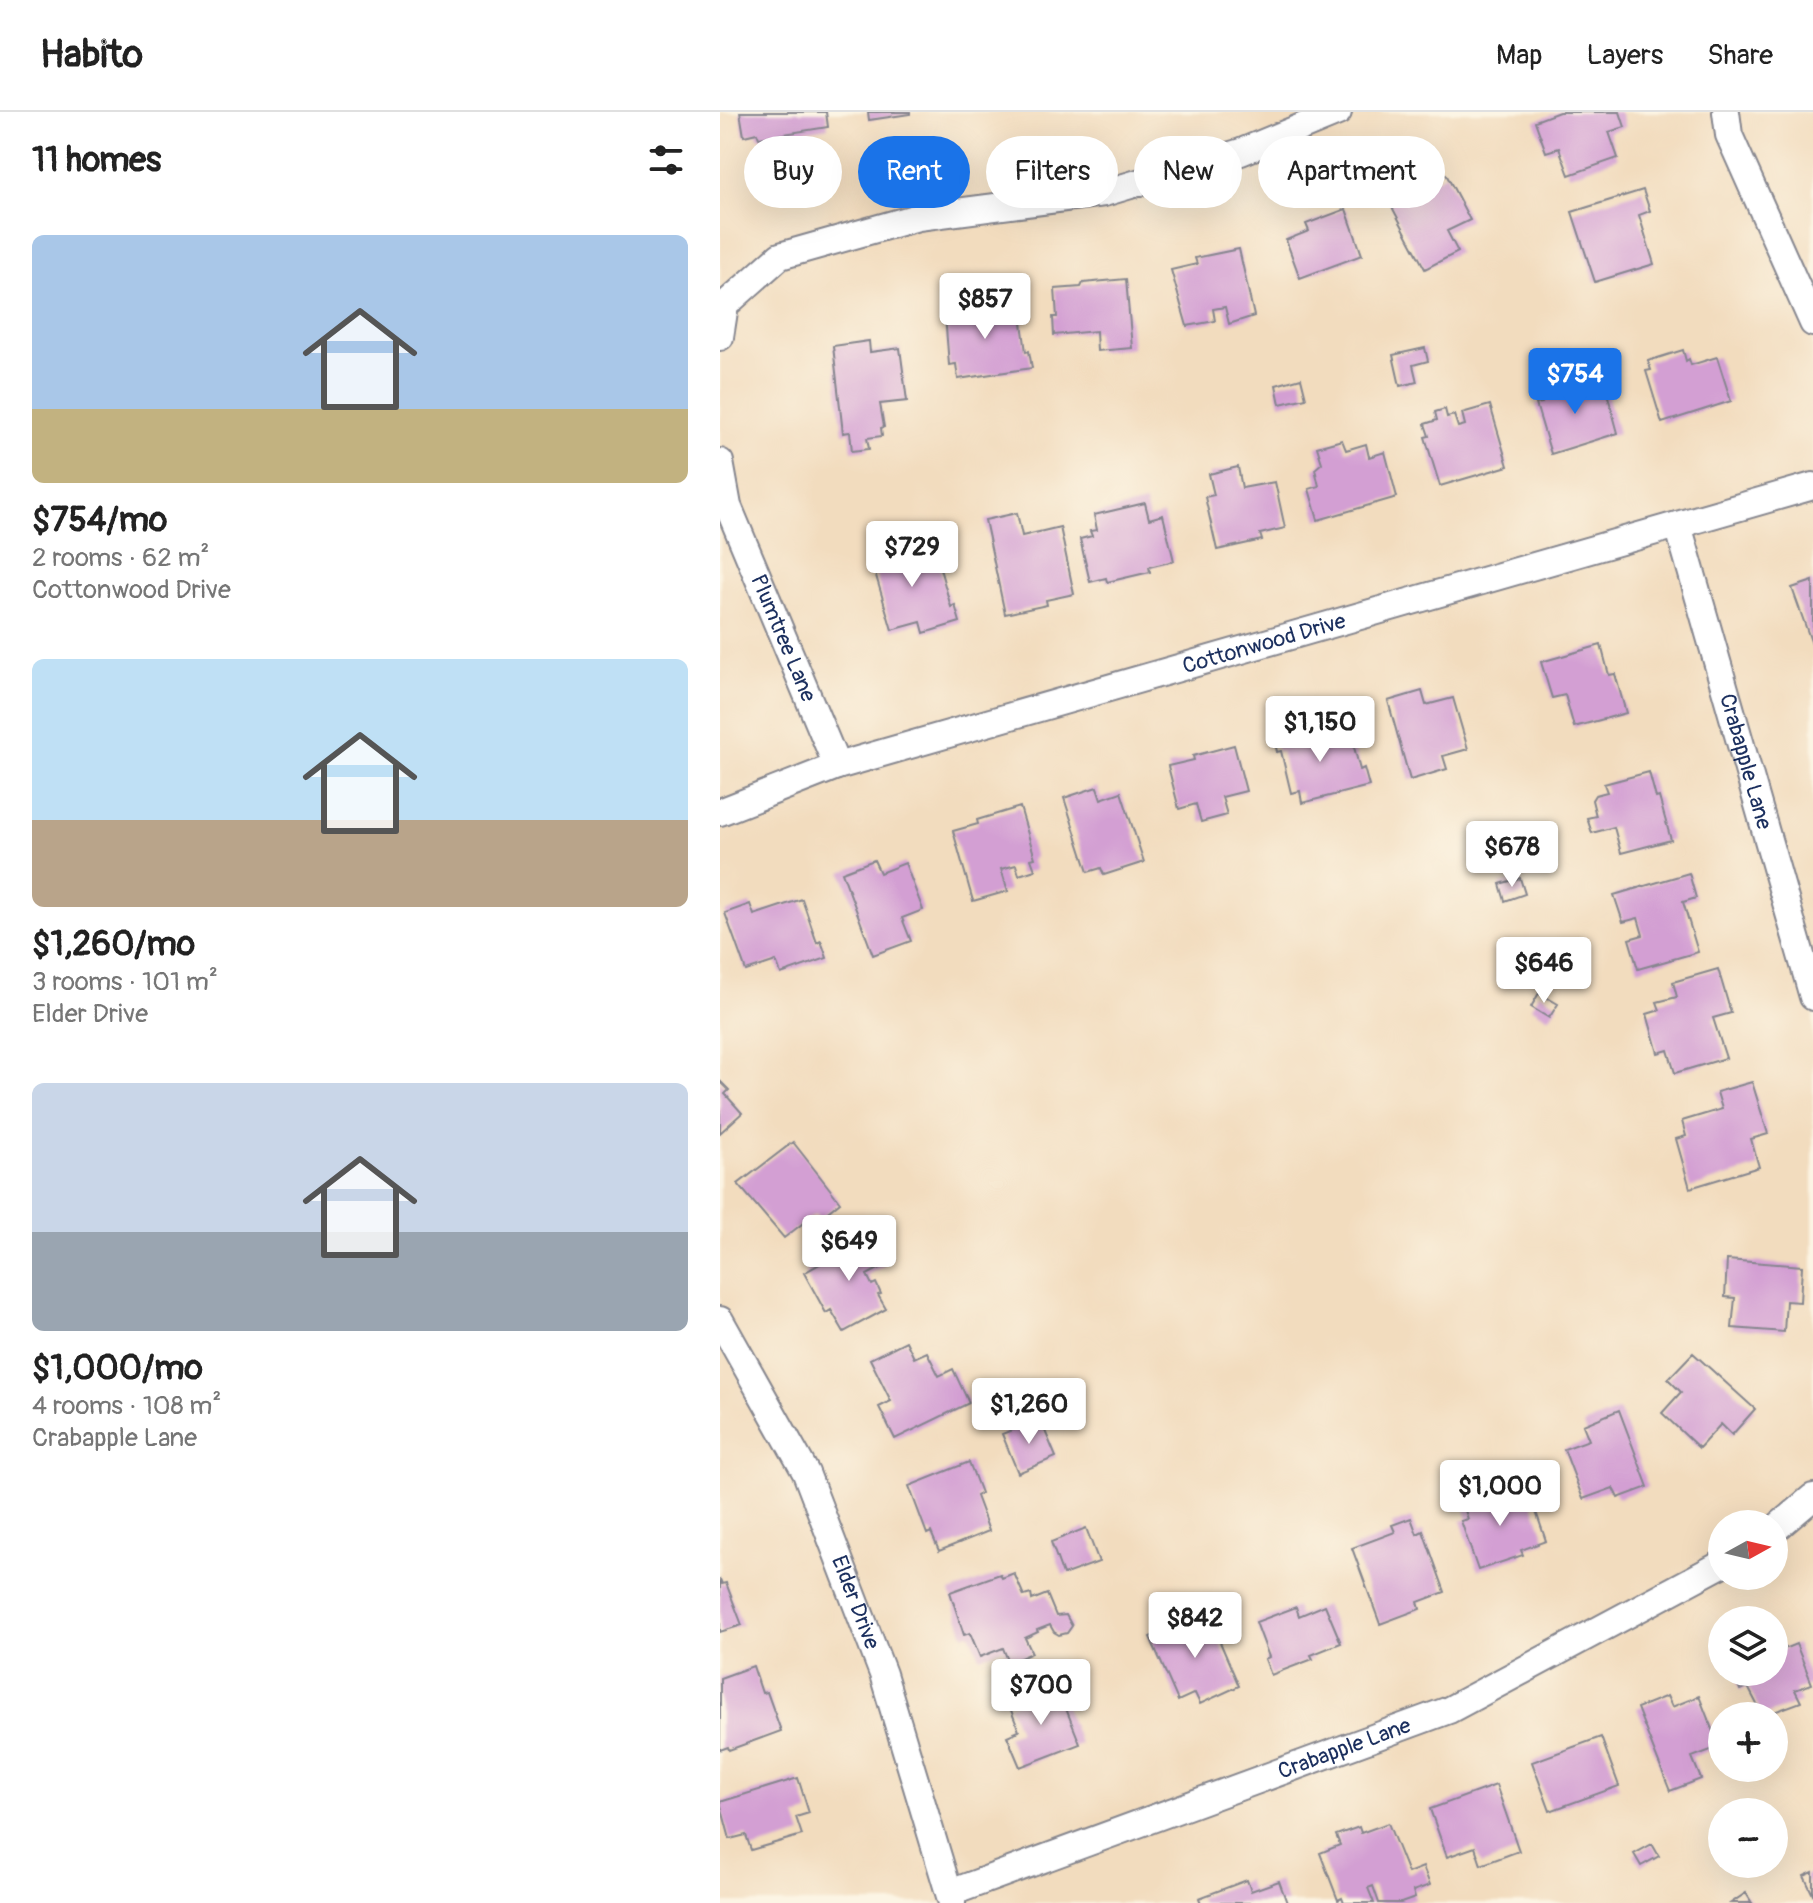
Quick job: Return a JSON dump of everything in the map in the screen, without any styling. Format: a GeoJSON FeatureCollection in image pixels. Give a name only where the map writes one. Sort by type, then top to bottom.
{"type":"FeatureCollection","features":[{"type":"Feature","properties":{"kind":"street"},"geometry":{"type":"LineString","coordinates":[[720,337],[725,305],[780,256],[918,217],[1104,193],[1241,152],[1338,112]]}},
{"type":"Feature","properties":{"kind":"street"},"geometry":{"type":"LineString","coordinates":[[1726,112],[1729,135],[1813,323]]}},
{"type":"Feature","properties":{"kind":"street","name":"Plumtree Lane"},"geometry":{"type":"LineString","coordinates":[[720,462],[728,506],[837,766]]}},
{"type":"Feature","properties":{"kind":"street","name":"Cottonwood Drive"},"geometry":{"type":"LineString","coordinates":[[720,812],[837,766],[1813,486]]}},
{"type":"Feature","properties":{"kind":"street","name":"Crabapple Lane"},"geometry":{"type":"LineString","coordinates":[[1678,525],[1813,997]]}},
{"type":"Feature","properties":{"kind":"street","name":"Elder Drive"},"geometry":{"type":"LineString","coordinates":[[720,1320],[806,1473],[883,1674],[951,1898]]}},
{"type":"Feature","properties":{"kind":"street"},"geometry":{"type":"LineString","coordinates":[[1788,1518],[1813,1497]]}},
{"type":"Feature","properties":{"kind":"street","name":"Crabapple Lane"},"geometry":{"type":"LineString","coordinates":[[951,1898],[1449,1710],[1708,1571]]}},
{"type":"Feature","properties":{"kind":"building"},"geometry":{"type":"Polygon","coordinates":[[[740,112],[826,112],[828,127],[772,136],[758,136],[757,133],[744,136],[740,112]]]}},
{"type":"Feature","properties":{"kind":"building"},"geometry":{"type":"Polygon","coordinates":[[[868,112],[910,112],[910,114],[869,120],[868,112]]]}},
{"type":"Feature","properties":{"kind":"building"},"geometry":{"type":"Polygon","coordinates":[[[1559,112],[1620,112],[1625,127],[1609,132],[1618,158],[1569,175],[1559,148],[1546,152],[1535,121],[1559,112]]]}},
{"type":"Feature","properties":{"kind":"building"},"geometry":{"type":"Polygon","coordinates":[[[1445,174],[1470,220],[1447,231],[1458,252],[1425,269],[1393,208],[1445,208],[1445,174]]]}},
{"type":"Feature","properties":{"kind":"building"},"geometry":{"type":"Polygon","coordinates":[[[1643,190],[1650,211],[1639,215],[1654,264],[1595,282],[1572,212],[1643,190]]]}},
{"type":"Feature","properties":{"kind":"building"},"geometry":{"type":"Polygon","coordinates":[[[1346,209],[1362,255],[1300,278],[1286,240],[1309,231],[1306,224],[1346,209]]]}},
{"type":"Feature","properties":{"kind":"building"},"geometry":{"type":"Polygon","coordinates":[[[1239,249],[1254,316],[1229,324],[1225,307],[1213,309],[1215,321],[1187,326],[1171,270],[1197,264],[1195,258],[1239,249]]]}},
{"type":"Feature","properties":{"kind":"building"},"geometry":{"type":"Polygon","coordinates":[[[1126,279],[1132,348],[1097,351],[1096,331],[1054,335],[1053,317],[1057,317],[1055,289],[1126,279]]]}},
{"type":"Feature","properties":{"kind":"building"},"geometry":{"type":"Polygon","coordinates":[[[966,301],[968,313],[1020,308],[1026,352],[1029,351],[1032,368],[958,379],[956,364],[949,365],[944,303],[966,301]]]}},
{"type":"Feature","properties":{"kind":"building"},"geometry":{"type":"Polygon","coordinates":[[[869,341],[870,352],[900,348],[907,401],[880,404],[884,427],[881,428],[882,436],[867,438],[869,449],[852,451],[850,432],[843,433],[833,346],[869,341]]]}},
{"type":"Feature","properties":{"kind":"building"},"geometry":{"type":"Polygon","coordinates":[[[1425,348],[1428,361],[1413,365],[1417,382],[1400,386],[1393,355],[1425,348]]]}},
{"type":"Feature","properties":{"kind":"building"},"geometry":{"type":"Polygon","coordinates":[[[1683,350],[1686,361],[1689,359],[1691,365],[1717,357],[1731,401],[1662,423],[1646,371],[1651,370],[1648,361],[1683,350]]]}},
{"type":"Feature","properties":{"kind":"building"},"geometry":{"type":"Polygon","coordinates":[[[1301,378],[1306,398],[1280,404],[1276,385],[1301,378]]]}},
{"type":"Feature","properties":{"kind":"building"},"geometry":{"type":"Polygon","coordinates":[[[1587,382],[1591,393],[1606,389],[1618,433],[1551,454],[1536,404],[1542,403],[1539,392],[1567,384],[1568,396],[1570,387],[1587,382]]]}},
{"type":"Feature","properties":{"kind":"building"},"geometry":{"type":"Polygon","coordinates":[[[1490,405],[1508,466],[1440,486],[1425,437],[1429,436],[1425,424],[1437,420],[1435,412],[1445,409],[1447,417],[1454,415],[1458,427],[1465,425],[1462,413],[1490,405]]]}},
{"type":"Feature","properties":{"kind":"building"},"geometry":{"type":"Polygon","coordinates":[[[1342,440],[1346,450],[1366,444],[1369,457],[1385,452],[1397,497],[1318,520],[1309,489],[1319,486],[1315,469],[1322,463],[1317,447],[1342,440]]]}},
{"type":"Feature","properties":{"kind":"building"},"geometry":{"type":"Polygon","coordinates":[[[1238,467],[1242,488],[1275,482],[1285,528],[1260,534],[1262,540],[1217,550],[1205,497],[1214,495],[1209,474],[1238,467]]]}},
{"type":"Feature","properties":{"kind":"building"},"geometry":{"type":"Polygon","coordinates":[[[1145,503],[1149,519],[1163,515],[1174,561],[1149,567],[1150,572],[1107,582],[1106,578],[1090,582],[1080,539],[1092,536],[1090,531],[1097,530],[1094,515],[1145,503]]]}},
{"type":"Feature","properties":{"kind":"building"},"geometry":{"type":"Polygon","coordinates":[[[1017,513],[1022,536],[1060,527],[1074,594],[1046,600],[1047,605],[1005,614],[985,520],[1017,513]]]}},
{"type":"Feature","properties":{"kind":"building"},"geometry":{"type":"Polygon","coordinates":[[[909,540],[917,564],[937,558],[951,607],[955,605],[960,622],[924,633],[921,622],[892,630],[869,552],[909,540]]]}},
{"type":"Feature","properties":{"kind":"building"},"geometry":{"type":"Polygon","coordinates":[[[1813,581],[1813,647],[1792,588],[1813,581]]]}},
{"type":"Feature","properties":{"kind":"building"},"geometry":{"type":"Polygon","coordinates":[[[1601,645],[1609,675],[1615,674],[1626,713],[1574,727],[1565,695],[1552,698],[1541,662],[1601,645]]]}},
{"type":"Feature","properties":{"kind":"building"},"geometry":{"type":"Polygon","coordinates":[[[1422,691],[1426,705],[1453,698],[1468,749],[1443,756],[1447,769],[1410,780],[1388,701],[1422,691]]]}},
{"type":"Feature","properties":{"kind":"building"},"geometry":{"type":"Polygon","coordinates":[[[1296,728],[1299,741],[1349,728],[1360,770],[1364,768],[1369,786],[1302,803],[1300,791],[1291,793],[1281,751],[1277,752],[1273,733],[1296,728]]]}},
{"type":"Feature","properties":{"kind":"building"},"geometry":{"type":"Polygon","coordinates":[[[1234,745],[1246,791],[1222,797],[1227,815],[1201,822],[1196,804],[1179,809],[1168,766],[1234,745]]]}},
{"type":"Feature","properties":{"kind":"building"},"geometry":{"type":"Polygon","coordinates":[[[1649,772],[1671,840],[1621,853],[1614,827],[1592,833],[1587,818],[1596,816],[1592,800],[1595,795],[1607,792],[1604,784],[1649,772]]]}},
{"type":"Feature","properties":{"kind":"building"},"geometry":{"type":"Polygon","coordinates":[[[1097,787],[1101,799],[1121,792],[1144,862],[1104,875],[1101,868],[1088,872],[1064,798],[1097,787]]]}},
{"type":"Feature","properties":{"kind":"building"},"geometry":{"type":"Polygon","coordinates":[[[1020,807],[1035,858],[1031,859],[1035,870],[1019,875],[1016,865],[1001,869],[1008,891],[973,901],[953,831],[1020,807]]]}},
{"type":"Feature","properties":{"kind":"building"},"geometry":{"type":"Polygon","coordinates":[[[874,860],[880,873],[905,863],[923,910],[902,918],[911,941],[873,955],[842,872],[874,860]]]}},
{"type":"Feature","properties":{"kind":"building"},"geometry":{"type":"Polygon","coordinates":[[[1689,873],[1696,898],[1683,902],[1698,952],[1638,969],[1629,939],[1643,935],[1638,918],[1623,922],[1614,895],[1689,873]]]}},
{"type":"Feature","properties":{"kind":"building"},"geometry":{"type":"Polygon","coordinates":[[[1520,878],[1525,894],[1505,901],[1500,884],[1520,878]]]}},
{"type":"Feature","properties":{"kind":"building"},"geometry":{"type":"Polygon","coordinates":[[[802,899],[817,943],[821,941],[827,958],[781,974],[776,961],[746,971],[725,913],[750,904],[754,915],[802,899]]]}},
{"type":"Feature","properties":{"kind":"building"},"geometry":{"type":"Polygon","coordinates":[[[1718,969],[1731,1013],[1713,1018],[1726,1058],[1675,1073],[1668,1050],[1658,1053],[1647,1014],[1660,1010],[1657,1002],[1677,997],[1673,982],[1718,969]]]}},
{"type":"Feature","properties":{"kind":"building"},"geometry":{"type":"Polygon","coordinates":[[[1539,993],[1558,1004],[1549,1018],[1531,1007],[1539,993]]]}},
{"type":"Feature","properties":{"kind":"building"},"geometry":{"type":"Polygon","coordinates":[[[720,1081],[729,1090],[725,1094],[742,1113],[720,1133],[720,1081]]]}},
{"type":"Feature","properties":{"kind":"building"},"geometry":{"type":"Polygon","coordinates":[[[1752,1082],[1768,1134],[1751,1139],[1759,1167],[1690,1188],[1676,1139],[1686,1136],[1682,1121],[1722,1109],[1717,1092],[1752,1082]]]}},
{"type":"Feature","properties":{"kind":"building"},"geometry":{"type":"Polygon","coordinates":[[[793,1142],[840,1202],[819,1219],[815,1214],[784,1238],[738,1184],[793,1142]]]}},
{"type":"Feature","properties":{"kind":"building"},"geometry":{"type":"Polygon","coordinates":[[[864,1231],[884,1266],[867,1275],[872,1285],[876,1283],[881,1294],[878,1295],[886,1309],[844,1332],[831,1310],[826,1313],[804,1273],[839,1253],[835,1247],[864,1231]]]}},
{"type":"Feature","properties":{"kind":"building"},"geometry":{"type":"Polygon","coordinates":[[[1727,1260],[1802,1266],[1800,1302],[1786,1301],[1784,1332],[1732,1328],[1735,1298],[1725,1297],[1727,1260]]]}},
{"type":"Feature","properties":{"kind":"building"},"geometry":{"type":"Polygon","coordinates":[[[906,1341],[914,1358],[927,1352],[939,1376],[953,1369],[969,1403],[895,1439],[879,1407],[891,1401],[870,1359],[906,1341]]]}},
{"type":"Feature","properties":{"kind":"building"},"geometry":{"type":"Polygon","coordinates":[[[1693,1353],[1755,1409],[1732,1435],[1721,1424],[1699,1448],[1662,1413],[1681,1392],[1668,1379],[1693,1353]]]}},
{"type":"Feature","properties":{"kind":"building"},"geometry":{"type":"Polygon","coordinates":[[[1619,1410],[1648,1487],[1618,1498],[1613,1488],[1583,1499],[1564,1449],[1589,1440],[1583,1425],[1619,1410]]]}},
{"type":"Feature","properties":{"kind":"building"},"geometry":{"type":"Polygon","coordinates":[[[1040,1419],[1056,1457],[1018,1473],[1002,1434],[1040,1419]]]}},
{"type":"Feature","properties":{"kind":"building"},"geometry":{"type":"Polygon","coordinates":[[[969,1462],[981,1493],[976,1496],[989,1531],[939,1551],[931,1532],[927,1534],[909,1486],[969,1462]]]}},
{"type":"Feature","properties":{"kind":"building"},"geometry":{"type":"Polygon","coordinates":[[[1494,1487],[1500,1505],[1531,1497],[1546,1541],[1521,1550],[1523,1555],[1478,1570],[1461,1521],[1468,1519],[1461,1499],[1494,1487]]]}},
{"type":"Feature","properties":{"kind":"building"},"geometry":{"type":"Polygon","coordinates":[[[1411,1518],[1417,1534],[1423,1531],[1445,1592],[1418,1602],[1420,1609],[1380,1624],[1352,1548],[1395,1532],[1392,1525],[1411,1518]]]}},
{"type":"Feature","properties":{"kind":"building"},"geometry":{"type":"Polygon","coordinates":[[[1086,1528],[1099,1562],[1063,1575],[1051,1542],[1086,1528]]]}},
{"type":"Feature","properties":{"kind":"building"},"geometry":{"type":"Polygon","coordinates":[[[1014,1573],[1024,1596],[1031,1594],[1032,1600],[1047,1594],[1056,1616],[1066,1615],[1072,1626],[1067,1633],[1059,1635],[1050,1625],[1037,1630],[1025,1638],[1032,1653],[1009,1663],[1003,1648],[980,1657],[970,1633],[964,1635],[950,1592],[1000,1574],[1002,1578],[1014,1573]]]}},
{"type":"Feature","properties":{"kind":"building"},"geometry":{"type":"Polygon","coordinates":[[[720,1579],[722,1584],[726,1583],[742,1625],[720,1632],[720,1579]]]}},
{"type":"Feature","properties":{"kind":"building"},"geometry":{"type":"Polygon","coordinates":[[[1325,1605],[1341,1643],[1311,1655],[1313,1659],[1271,1675],[1265,1659],[1269,1657],[1256,1622],[1296,1607],[1299,1616],[1325,1605]]]}},
{"type":"Feature","properties":{"kind":"building"},"geometry":{"type":"Polygon","coordinates":[[[1207,1612],[1239,1686],[1200,1704],[1195,1693],[1178,1701],[1150,1637],[1207,1612]]]}},
{"type":"Feature","properties":{"kind":"building"},"geometry":{"type":"Polygon","coordinates":[[[1796,1644],[1812,1684],[1795,1690],[1801,1702],[1788,1707],[1788,1702],[1756,1702],[1748,1687],[1740,1690],[1738,1686],[1788,1686],[1788,1647],[1796,1644]]]}},
{"type":"Feature","properties":{"kind":"building"},"geometry":{"type":"Polygon","coordinates":[[[753,1666],[762,1693],[767,1692],[781,1731],[729,1750],[728,1747],[720,1750],[720,1678],[753,1666]]]}},
{"type":"Feature","properties":{"kind":"building"},"geometry":{"type":"Polygon","coordinates":[[[1057,1686],[1080,1744],[1020,1767],[1007,1736],[1019,1731],[1009,1705],[1057,1686]]]}},
{"type":"Feature","properties":{"kind":"building"},"geometry":{"type":"Polygon","coordinates":[[[1667,1696],[1672,1707],[1699,1696],[1708,1719],[1708,1751],[1692,1757],[1701,1779],[1670,1791],[1637,1708],[1667,1696]]]}},
{"type":"Feature","properties":{"kind":"building"},"geometry":{"type":"Polygon","coordinates":[[[1601,1737],[1619,1786],[1550,1811],[1532,1762],[1601,1737]]]}},
{"type":"Feature","properties":{"kind":"building"},"geometry":{"type":"Polygon","coordinates":[[[798,1778],[809,1813],[796,1817],[802,1835],[751,1850],[746,1835],[730,1839],[720,1802],[798,1778]]]}},
{"type":"Feature","properties":{"kind":"building"},"geometry":{"type":"Polygon","coordinates":[[[1496,1785],[1519,1851],[1481,1865],[1475,1847],[1447,1857],[1430,1809],[1496,1785]]]}},
{"type":"Feature","properties":{"kind":"building"},"geometry":{"type":"Polygon","coordinates":[[[1388,1823],[1408,1873],[1423,1867],[1430,1885],[1413,1891],[1415,1898],[1401,1903],[1379,1903],[1373,1886],[1368,1888],[1374,1903],[1344,1903],[1342,1898],[1338,1900],[1320,1853],[1340,1845],[1336,1835],[1359,1827],[1361,1833],[1388,1823]]]}},
{"type":"Feature","properties":{"kind":"building"},"geometry":{"type":"Polygon","coordinates":[[[1652,1844],[1659,1856],[1641,1866],[1634,1854],[1652,1844]]]}},
{"type":"Feature","properties":{"kind":"building"},"geometry":{"type":"Polygon","coordinates":[[[1813,1872],[1813,1895],[1804,1876],[1813,1872]]]}},
{"type":"Feature","properties":{"kind":"building"},"geometry":{"type":"Polygon","coordinates":[[[1247,1880],[1251,1891],[1279,1881],[1287,1903],[1201,1903],[1199,1898],[1247,1880]]]}},
{"type":"Feature","properties":{"kind":"building"},"geometry":{"type":"Polygon","coordinates":[[[1746,1893],[1752,1903],[1731,1903],[1746,1893]]]}}]}
